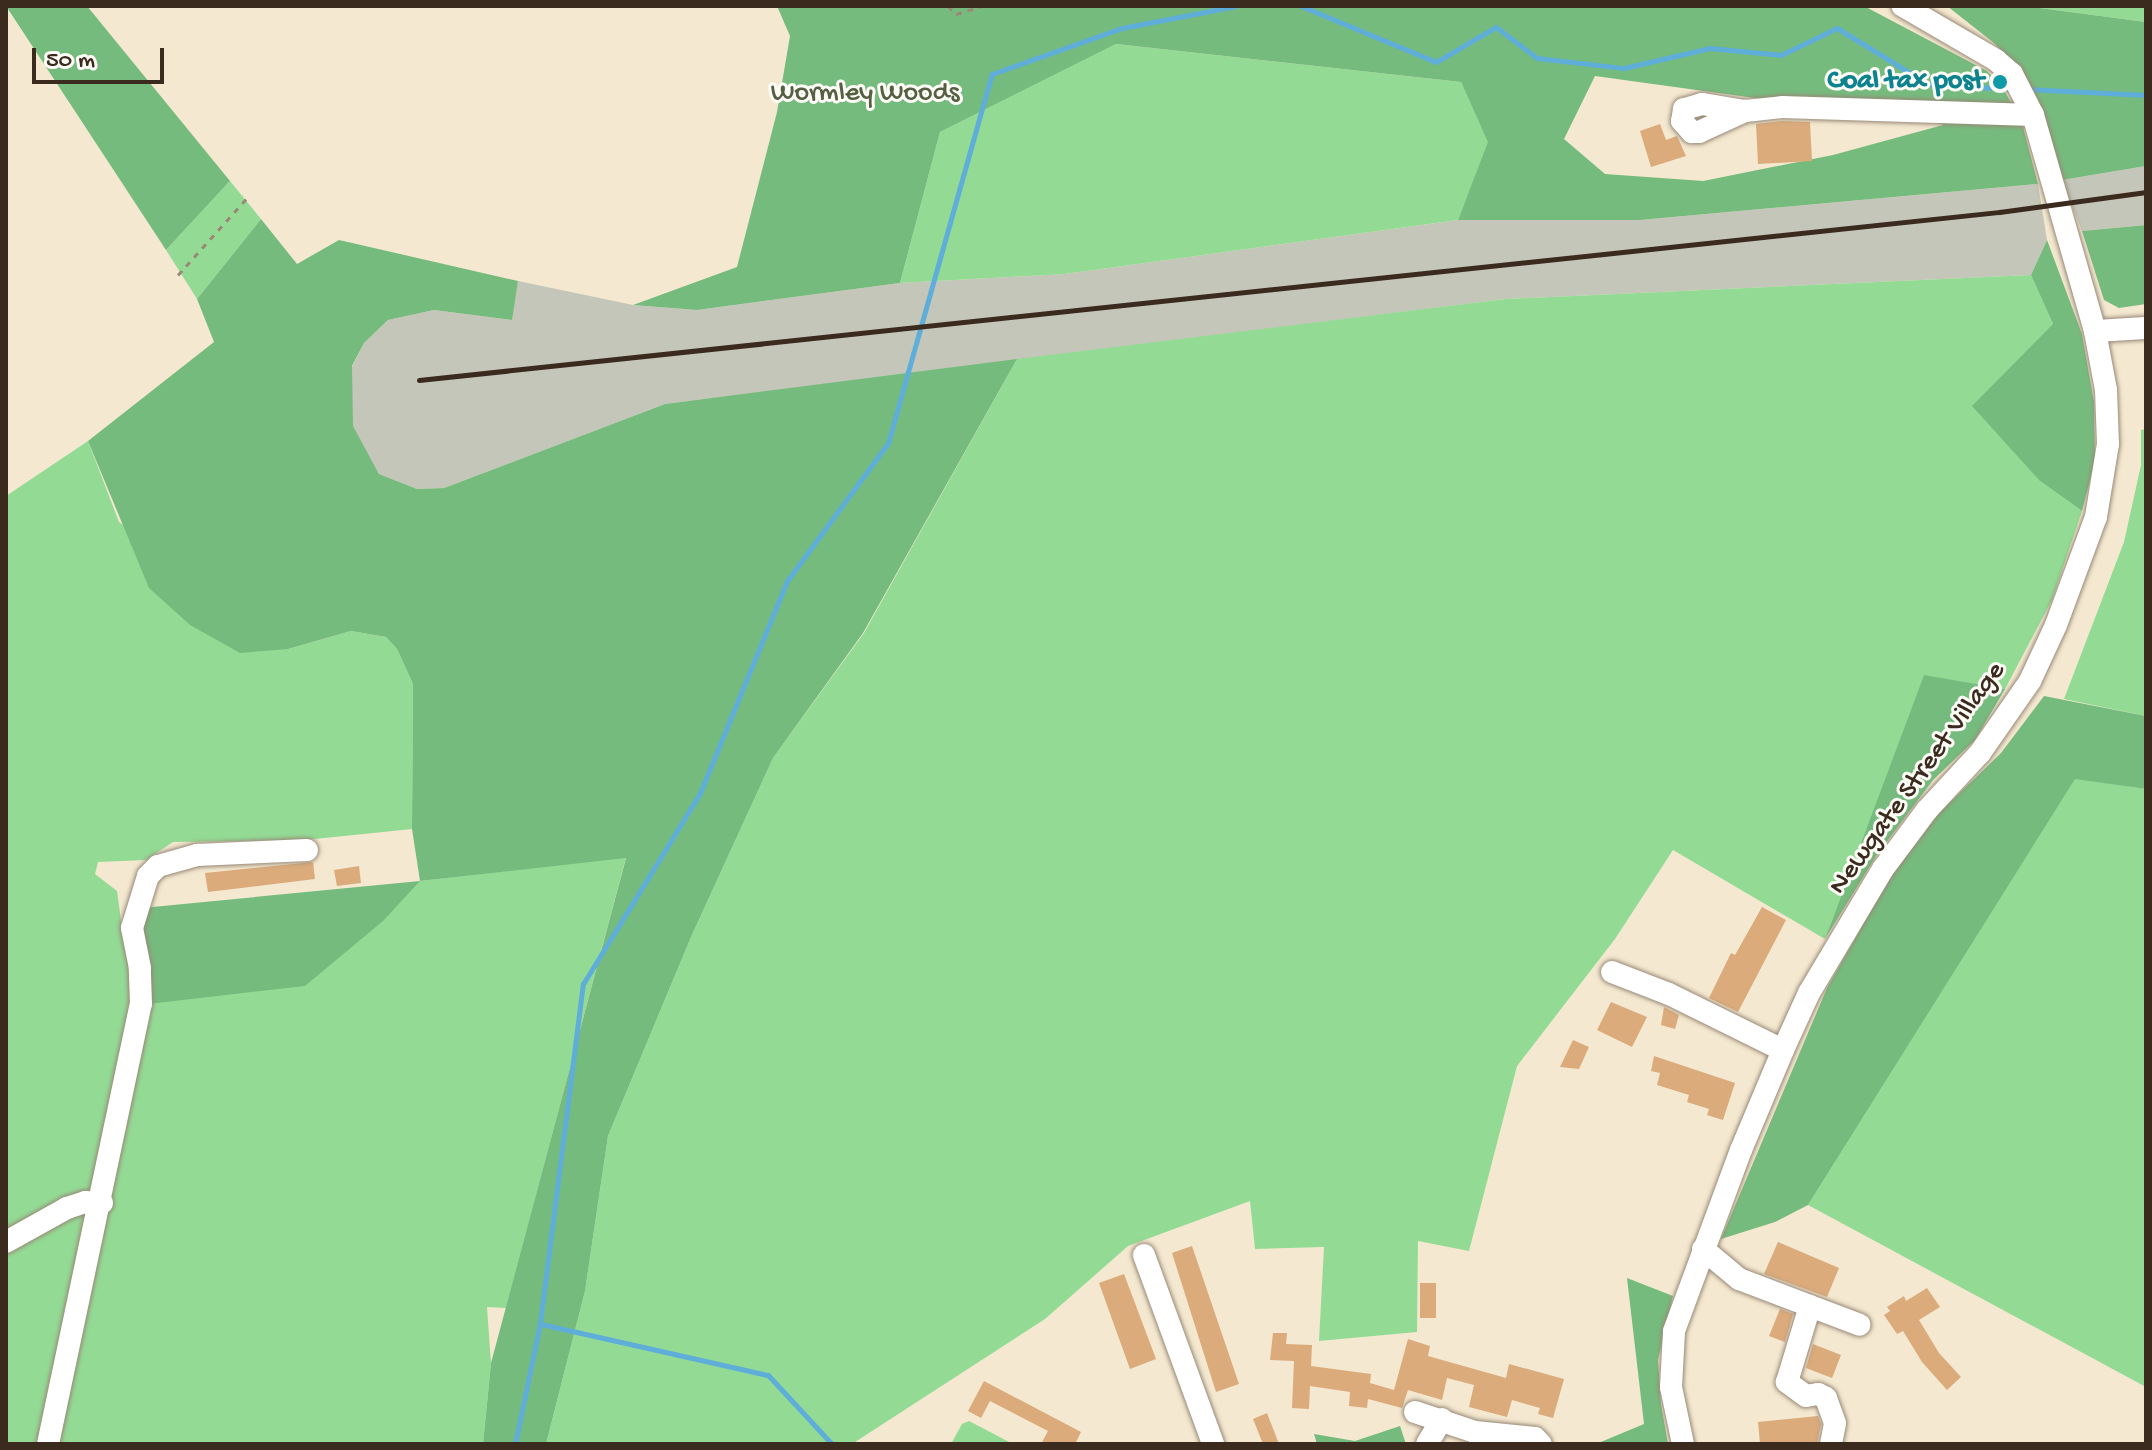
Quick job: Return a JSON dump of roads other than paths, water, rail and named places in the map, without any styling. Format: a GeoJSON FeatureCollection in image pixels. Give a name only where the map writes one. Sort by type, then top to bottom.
{"type":"FeatureCollection","features":[{"type":"Feature","properties":{"kind":"street","name":"Newgate Street Village"},"geometry":{"type":"LineString","coordinates":[[1683,1444],[1671,1387],[1674,1331],[1703,1249],[1783,1050],[1809,993],[1883,869],[1927,810],[1980,753],[2030,681],[2056,625],[2096,517],[2108,444],[2106,390],[2095,331],[2033,115],[2012,74],[1996,60],[1903,6]]}},
{"type":"Feature","properties":{"kind":"street"},"geometry":{"type":"LineString","coordinates":[[1745,111],[1830,107],[2033,115]]}},
{"type":"Feature","properties":{"kind":"street"},"geometry":{"type":"LineString","coordinates":[[2095,331],[2146,328]]}},
{"type":"Feature","properties":{"kind":"street"},"geometry":{"type":"LineString","coordinates":[[48,1444],[102,1203],[141,1004],[140,968],[132,928],[148,876],[158,866],[197,855],[307,850]]}},
{"type":"Feature","properties":{"kind":"street"},"geometry":{"type":"LineString","coordinates":[[1612,972],[1669,994],[1783,1050]]}},
{"type":"Feature","properties":{"kind":"street"},"geometry":{"type":"LineString","coordinates":[[6,1242],[67,1208],[85,1202],[102,1203]]}},
{"type":"Feature","properties":{"kind":"street"},"geometry":{"type":"LineString","coordinates":[[1703,1249],[1725,1263],[1739,1279],[1860,1325]]}},
{"type":"Feature","properties":{"kind":"street"},"geometry":{"type":"LineString","coordinates":[[1144,1255],[1213,1444]]}},
{"type":"Feature","properties":{"kind":"street"},"geometry":{"type":"LineString","coordinates":[[1810,1306],[1787,1382],[1806,1396],[1818,1394],[1826,1398],[1835,1423],[1831,1444]]}},
{"type":"Feature","properties":{"kind":"street"},"geometry":{"type":"LineString","coordinates":[[1415,1412],[1475,1432],[1535,1438],[1541,1444]]}},
{"type":"Feature","properties":{"kind":"street"},"geometry":{"type":"LineString","coordinates":[[1427,1444],[1442,1419]]}},
{"type":"Feature","properties":{"kind":"waterway"},"geometry":{"type":"LineString","coordinates":[[515,1444],[540,1323],[583,984],[700,793],[787,581],[888,443],[992,74],[1122,28],[1236,6]]}},
{"type":"Feature","properties":{"kind":"waterway"},"geometry":{"type":"LineString","coordinates":[[1301,6],[1436,62],[1496,27],[1537,58],[1624,68],[1710,48],[1781,55],[1837,28],[1928,84],[2011,89]]}},
{"type":"Feature","properties":{"kind":"waterway"},"geometry":{"type":"LineString","coordinates":[[2025,89],[2146,95]]}},
{"type":"Feature","properties":{"kind":"waterway"},"geometry":{"type":"LineString","coordinates":[[541,1324],[768,1375],[832,1444]]}},
{"type":"Feature","properties":{"kind":"railway"},"geometry":{"type":"LineString","coordinates":[[419,380],[2000,212],[2146,192]]}},
{"type":"Feature","properties":{"kind":"place","name":"Coal tax post"},"geometry":{"type":"Point","coordinates":[2000,82]}},
{"type":"Feature","properties":{"kind":"park label","name":"Wormley Woods"},"geometry":{"type":"Point","coordinates":[865,94]}}]}
